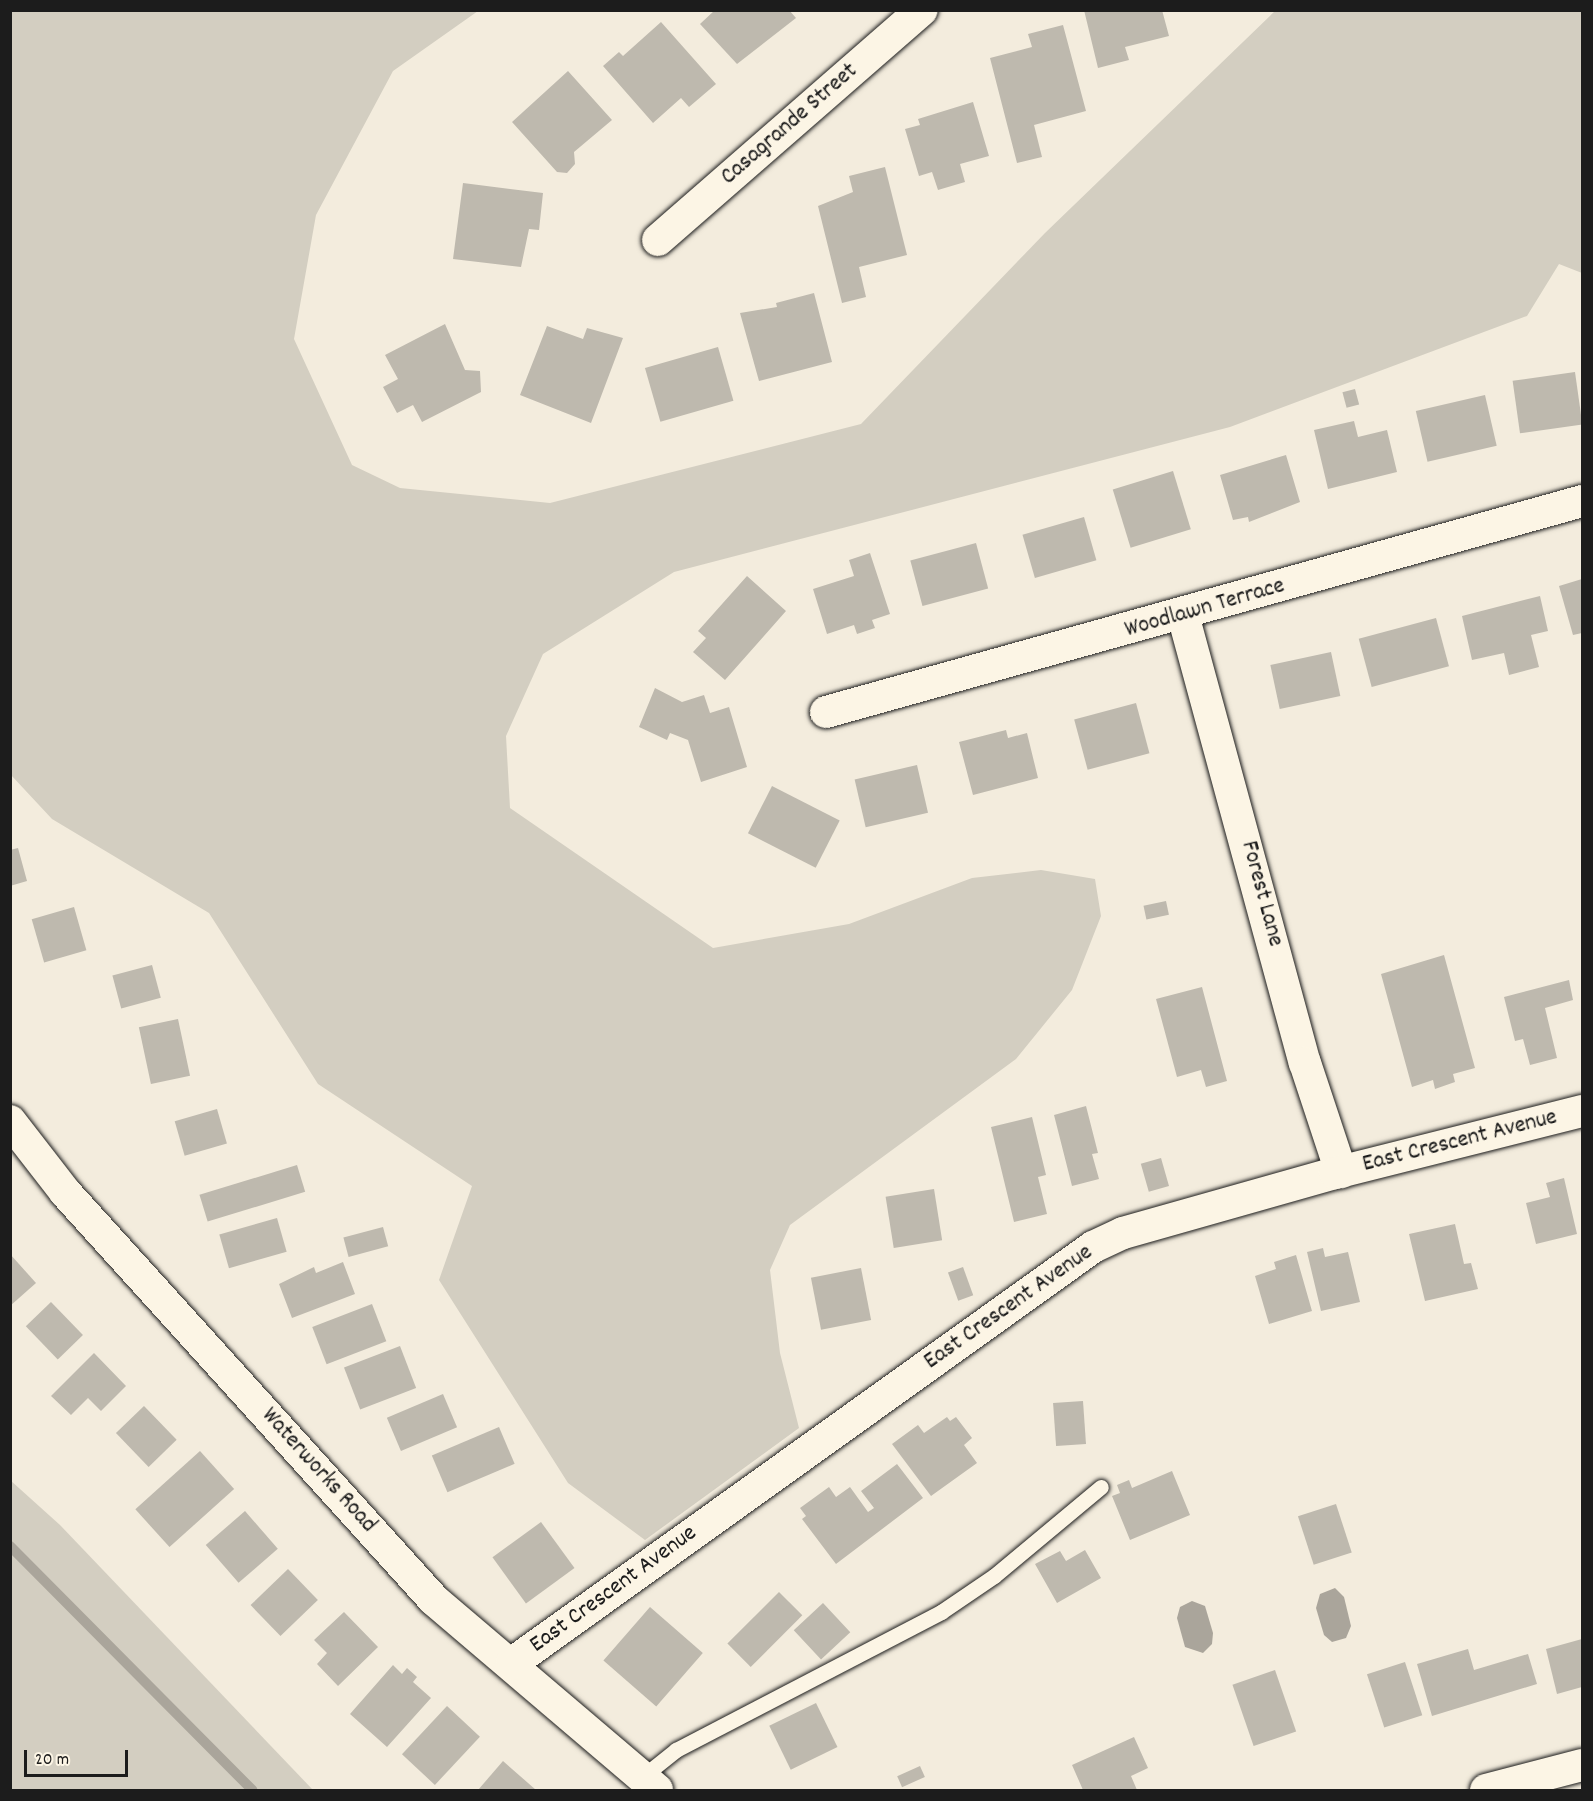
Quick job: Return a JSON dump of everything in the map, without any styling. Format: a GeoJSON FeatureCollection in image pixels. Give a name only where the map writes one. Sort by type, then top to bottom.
{"type":"FeatureCollection","features":[{"type":"Feature","properties":{"kind":"street","name":"Casagrande Street"},"geometry":{"type":"LineString","coordinates":[[658,240],[922,10]]}},
{"type":"Feature","properties":{"kind":"street","name":"Woodlawn Terrace"},"geometry":{"type":"LineString","coordinates":[[826,712],[1183,615],[1582,501]]}},
{"type":"Feature","properties":{"kind":"street","name":"Forest Lane"},"geometry":{"type":"LineString","coordinates":[[1183,615],[1305,1063],[1341,1172]]}},
{"type":"Feature","properties":{"kind":"street","name":"East Crescent Avenue"},"geometry":{"type":"LineString","coordinates":[[511,1664],[1093,1246],[1123,1233],[1341,1172],[1582,1111]]}},
{"type":"Feature","properties":{"kind":"street","name":"Waterworks Road"},"geometry":{"type":"LineString","coordinates":[[10,1121],[65,1192],[434,1600],[649,1784]]}},
{"type":"Feature","properties":{"kind":"street"},"geometry":{"type":"LineString","coordinates":[[1486,1791],[1582,1764]]}},
{"type":"Feature","properties":{"kind":"lane"},"geometry":{"type":"LineString","coordinates":[[649,1784],[676,1750],[941,1612],[994,1576],[1101,1487]]}},
{"type":"Feature","properties":{"kind":"shaded area"},"geometry":{"type":"Polygon","coordinates":[[[11,10],[478,11],[393,71],[316,215],[294,339],[352,465],[400,488],[550,503],[861,424],[1045,233],[1275,11],[1582,11],[1582,273],[1559,264],[1527,316],[1230,427],[674,572],[543,654],[506,736],[510,808],[713,948],[849,924],[972,878],[1041,870],[1095,879],[1101,916],[1072,990],[1016,1059],[790,1225],[770,1270],[780,1353],[799,1428],[645,1540],[568,1483],[439,1280],[472,1186],[318,1084],[209,913],[52,819],[11,775],[11,10]]]}},
{"type":"Feature","properties":{"kind":"shaded area"},"geometry":{"type":"Polygon","coordinates":[[[10,1480],[60,1525],[313,1790],[11,1790],[10,1480]]]}},
{"type":"Feature","properties":{"kind":"shaded area"},"geometry":{"type":"Polygon","coordinates":[[[1335,1588],[1344,1597],[1351,1626],[1346,1638],[1332,1642],[1324,1635],[1316,1608],[1320,1594],[1335,1588]]]}},
{"type":"Feature","properties":{"kind":"shaded area"},"geometry":{"type":"Polygon","coordinates":[[[1192,1601],[1205,1606],[1213,1633],[1212,1644],[1203,1653],[1185,1647],[1177,1618],[1180,1607],[1192,1601]]]}},
{"type":"Feature","properties":{"kind":"building"},"geometry":{"type":"Polygon","coordinates":[[[715,10],[789,10],[796,18],[737,64],[700,24],[715,10]]]}},
{"type":"Feature","properties":{"kind":"building"},"geometry":{"type":"Polygon","coordinates":[[[1084,10],[1162,10],[1169,36],[1125,47],[1129,60],[1098,68],[1084,10]]]}},
{"type":"Feature","properties":{"kind":"building"},"geometry":{"type":"Polygon","coordinates":[[[661,22],[716,84],[689,107],[681,98],[653,123],[603,66],[619,52],[623,56],[661,22]]]}},
{"type":"Feature","properties":{"kind":"building"},"geometry":{"type":"Polygon","coordinates":[[[1063,25],[1086,111],[1034,125],[1042,157],[1017,163],[990,58],[1032,47],[1028,34],[1063,25]]]}},
{"type":"Feature","properties":{"kind":"building"},"geometry":{"type":"Polygon","coordinates":[[[568,71],[612,120],[574,152],[575,164],[567,173],[557,172],[512,122],[568,71]]]}},
{"type":"Feature","properties":{"kind":"building"},"geometry":{"type":"Polygon","coordinates":[[[973,102],[989,156],[960,164],[965,182],[938,190],[932,172],[919,176],[905,129],[920,125],[918,119],[973,102]]]}},
{"type":"Feature","properties":{"kind":"building"},"geometry":{"type":"Polygon","coordinates":[[[885,167],[907,255],[859,267],[866,297],[842,303],[818,206],[853,192],[849,176],[885,167]]]}},
{"type":"Feature","properties":{"kind":"building"},"geometry":{"type":"Polygon","coordinates":[[[463,183],[543,193],[539,230],[529,229],[521,267],[453,259],[463,183]]]}},
{"type":"Feature","properties":{"kind":"building"},"geometry":{"type":"Polygon","coordinates":[[[814,293],[832,362],[759,381],[740,313],[777,307],[776,303],[814,293]]]}},
{"type":"Feature","properties":{"kind":"building"},"geometry":{"type":"Polygon","coordinates":[[[445,324],[465,370],[480,371],[481,392],[422,422],[413,405],[397,413],[383,387],[398,379],[385,355],[445,324]]]}},
{"type":"Feature","properties":{"kind":"building"},"geometry":{"type":"Polygon","coordinates":[[[547,326],[583,339],[587,328],[623,338],[591,423],[520,395],[547,326]]]}},
{"type":"Feature","properties":{"kind":"building"},"geometry":{"type":"Polygon","coordinates":[[[718,347],[733,401],[660,422],[645,368],[718,347]]]}},
{"type":"Feature","properties":{"kind":"building"},"geometry":{"type":"Polygon","coordinates":[[[1575,372],[1582,425],[1520,433],[1513,381],[1575,372]]]}},
{"type":"Feature","properties":{"kind":"building"},"geometry":{"type":"Polygon","coordinates":[[[1355,389],[1359,404],[1347,408],[1342,392],[1355,389]]]}},
{"type":"Feature","properties":{"kind":"building"},"geometry":{"type":"Polygon","coordinates":[[[1485,395],[1497,446],[1428,462],[1416,411],[1485,395]]]}},
{"type":"Feature","properties":{"kind":"building"},"geometry":{"type":"Polygon","coordinates":[[[1354,421],[1358,437],[1387,430],[1397,472],[1328,489],[1314,430],[1354,421]]]}},
{"type":"Feature","properties":{"kind":"building"},"geometry":{"type":"Polygon","coordinates":[[[1286,455],[1300,502],[1249,522],[1248,517],[1233,520],[1220,475],[1286,455]]]}},
{"type":"Feature","properties":{"kind":"building"},"geometry":{"type":"Polygon","coordinates":[[[1173,471],[1191,529],[1131,548],[1113,489],[1173,471]]]}},
{"type":"Feature","properties":{"kind":"building"},"geometry":{"type":"Polygon","coordinates":[[[1084,517],[1096,560],[1035,578],[1022,535],[1084,517]]]}},
{"type":"Feature","properties":{"kind":"building"},"geometry":{"type":"Polygon","coordinates":[[[976,543],[988,588],[922,606],[910,561],[976,543]]]}},
{"type":"Feature","properties":{"kind":"building"},"geometry":{"type":"Polygon","coordinates":[[[870,553],[890,614],[872,620],[875,628],[857,634],[854,625],[827,634],[813,589],[854,576],[849,560],[870,553]]]}},
{"type":"Feature","properties":{"kind":"building"},"geometry":{"type":"Polygon","coordinates":[[[747,576],[786,611],[725,680],[693,652],[706,638],[698,631],[747,576]]]}},
{"type":"Feature","properties":{"kind":"building"},"geometry":{"type":"Polygon","coordinates":[[[1582,579],[1582,633],[1573,635],[1559,586],[1582,579]]]}},
{"type":"Feature","properties":{"kind":"building"},"geometry":{"type":"Polygon","coordinates":[[[1540,596],[1548,631],[1531,635],[1539,667],[1509,675],[1504,653],[1472,660],[1462,616],[1540,596]]]}},
{"type":"Feature","properties":{"kind":"building"},"geometry":{"type":"Polygon","coordinates":[[[1436,618],[1449,666],[1372,687],[1359,639],[1436,618]]]}},
{"type":"Feature","properties":{"kind":"building"},"geometry":{"type":"Polygon","coordinates":[[[1331,652],[1340,696],[1280,709],[1270,665],[1331,652]]]}},
{"type":"Feature","properties":{"kind":"building"},"geometry":{"type":"Polygon","coordinates":[[[655,688],[682,702],[704,695],[710,713],[729,707],[747,767],[701,782],[688,740],[670,733],[667,740],[639,727],[655,688]]]}},
{"type":"Feature","properties":{"kind":"building"},"geometry":{"type":"Polygon","coordinates":[[[1136,703],[1149,753],[1088,770],[1074,720],[1136,703]]]}},
{"type":"Feature","properties":{"kind":"building"},"geometry":{"type":"Polygon","coordinates":[[[1006,730],[1008,738],[1027,733],[1038,778],[973,795],[959,742],[1006,730]]]}},
{"type":"Feature","properties":{"kind":"building"},"geometry":{"type":"Polygon","coordinates":[[[917,765],[928,813],[866,827],[855,779],[917,765]]]}},
{"type":"Feature","properties":{"kind":"building"},"geometry":{"type":"Polygon","coordinates":[[[772,786],[840,821],[816,868],[748,833],[772,786]]]}},
{"type":"Feature","properties":{"kind":"building"},"geometry":{"type":"Polygon","coordinates":[[[18,848],[27,881],[10,886],[10,850],[18,848]]]}},
{"type":"Feature","properties":{"kind":"building"},"geometry":{"type":"Polygon","coordinates":[[[1166,901],[1169,915],[1146,919],[1144,906],[1166,901]]]}},
{"type":"Feature","properties":{"kind":"building"},"geometry":{"type":"Polygon","coordinates":[[[74,907],[86,950],[44,962],[32,919],[74,907]]]}},
{"type":"Feature","properties":{"kind":"building"},"geometry":{"type":"Polygon","coordinates":[[[1444,955],[1475,1068],[1453,1074],[1455,1082],[1435,1089],[1433,1080],[1412,1087],[1381,974],[1444,955]]]}},
{"type":"Feature","properties":{"kind":"building"},"geometry":{"type":"Polygon","coordinates":[[[152,965],[161,998],[121,1008],[112,976],[152,965]]]}},
{"type":"Feature","properties":{"kind":"building"},"geometry":{"type":"Polygon","coordinates":[[[1569,980],[1573,1000],[1545,1008],[1557,1058],[1530,1065],[1523,1039],[1515,1041],[1504,997],[1569,980]]]}},
{"type":"Feature","properties":{"kind":"building"},"geometry":{"type":"Polygon","coordinates":[[[1202,987],[1227,1081],[1206,1087],[1201,1070],[1177,1077],[1156,999],[1202,987]]]}},
{"type":"Feature","properties":{"kind":"building"},"geometry":{"type":"Polygon","coordinates":[[[178,1019],[190,1076],[151,1084],[139,1027],[178,1019]]]}},
{"type":"Feature","properties":{"kind":"building"},"geometry":{"type":"Polygon","coordinates":[[[1086,1106],[1098,1153],[1092,1154],[1099,1179],[1072,1186],[1054,1115],[1086,1106]]]}},
{"type":"Feature","properties":{"kind":"building"},"geometry":{"type":"Polygon","coordinates":[[[217,1109],[227,1144],[185,1156],[175,1121],[217,1109]]]}},
{"type":"Feature","properties":{"kind":"building"},"geometry":{"type":"Polygon","coordinates":[[[1032,1117],[1046,1175],[1038,1177],[1047,1214],[1014,1222],[991,1127],[1032,1117]]]}},
{"type":"Feature","properties":{"kind":"building"},"geometry":{"type":"Polygon","coordinates":[[[1161,1158],[1169,1186],[1149,1192],[1141,1164],[1161,1158]]]}},
{"type":"Feature","properties":{"kind":"building"},"geometry":{"type":"Polygon","coordinates":[[[297,1165],[305,1192],[208,1222],[199,1195],[297,1165]]]}},
{"type":"Feature","properties":{"kind":"building"},"geometry":{"type":"Polygon","coordinates":[[[1564,1178],[1577,1234],[1536,1244],[1526,1203],[1550,1197],[1546,1183],[1564,1178]]]}},
{"type":"Feature","properties":{"kind":"building"},"geometry":{"type":"Polygon","coordinates":[[[934,1189],[942,1240],[894,1248],[886,1197],[934,1189]]]}},
{"type":"Feature","properties":{"kind":"building"},"geometry":{"type":"Polygon","coordinates":[[[277,1218],[287,1252],[229,1268],[219,1235],[277,1218]]]}},
{"type":"Feature","properties":{"kind":"building"},"geometry":{"type":"Polygon","coordinates":[[[1455,1224],[1464,1264],[1471,1263],[1478,1289],[1425,1301],[1409,1234],[1455,1224]]]}},
{"type":"Feature","properties":{"kind":"building"},"geometry":{"type":"Polygon","coordinates":[[[383,1227],[388,1246],[349,1257],[343,1238],[383,1227]]]}},
{"type":"Feature","properties":{"kind":"building"},"geometry":{"type":"Polygon","coordinates":[[[1323,1248],[1325,1257],[1348,1252],[1360,1302],[1321,1311],[1307,1252],[1323,1248]]]}},
{"type":"Feature","properties":{"kind":"building"},"geometry":{"type":"Polygon","coordinates":[[[10,1254],[36,1283],[10,1306],[10,1254]]]}},
{"type":"Feature","properties":{"kind":"building"},"geometry":{"type":"Polygon","coordinates":[[[1296,1255],[1312,1311],[1269,1324],[1255,1276],[1276,1269],[1274,1262],[1296,1255]]]}},
{"type":"Feature","properties":{"kind":"building"},"geometry":{"type":"Polygon","coordinates":[[[343,1262],[355,1294],[292,1318],[279,1284],[314,1267],[316,1273],[343,1262]]]}},
{"type":"Feature","properties":{"kind":"building"},"geometry":{"type":"Polygon","coordinates":[[[963,1267],[973,1295],[958,1301],[948,1272],[963,1267]]]}},
{"type":"Feature","properties":{"kind":"building"},"geometry":{"type":"Polygon","coordinates":[[[861,1268],[871,1320],[821,1330],[811,1278],[861,1268]]]}},
{"type":"Feature","properties":{"kind":"building"},"geometry":{"type":"Polygon","coordinates":[[[51,1302],[83,1335],[58,1359],[26,1326],[51,1302]]]}},
{"type":"Feature","properties":{"kind":"building"},"geometry":{"type":"Polygon","coordinates":[[[372,1304],[386,1341],[327,1364],[312,1327],[372,1304]]]}},
{"type":"Feature","properties":{"kind":"building"},"geometry":{"type":"Polygon","coordinates":[[[400,1346],[416,1388],[360,1410],[344,1368],[400,1346]]]}},
{"type":"Feature","properties":{"kind":"building"},"geometry":{"type":"Polygon","coordinates":[[[94,1353],[126,1386],[101,1411],[88,1398],[71,1415],[51,1396],[94,1353]]]}},
{"type":"Feature","properties":{"kind":"building"},"geometry":{"type":"Polygon","coordinates":[[[443,1394],[457,1427],[401,1451],[387,1418],[443,1394]]]}},
{"type":"Feature","properties":{"kind":"building"},"geometry":{"type":"Polygon","coordinates":[[[1083,1401],[1086,1444],[1056,1446],[1053,1403],[1083,1401]]]}},
{"type":"Feature","properties":{"kind":"building"},"geometry":{"type":"Polygon","coordinates":[[[144,1406],[177,1440],[149,1467],[116,1433],[144,1406]]]}},
{"type":"Feature","properties":{"kind":"building"},"geometry":{"type":"Polygon","coordinates":[[[947,1417],[950,1421],[956,1417],[972,1438],[964,1445],[977,1463],[931,1496],[892,1444],[918,1425],[924,1433],[947,1417]]]}},
{"type":"Feature","properties":{"kind":"building"},"geometry":{"type":"Polygon","coordinates":[[[499,1427],[515,1464],[447,1492],[432,1456],[499,1427]]]}},
{"type":"Feature","properties":{"kind":"building"},"geometry":{"type":"Polygon","coordinates":[[[200,1451],[234,1489],[169,1547],[135,1509],[200,1451]]]}},
{"type":"Feature","properties":{"kind":"building"},"geometry":{"type":"Polygon","coordinates":[[[897,1464],[923,1498],[836,1564],[802,1519],[806,1516],[800,1508],[829,1487],[836,1497],[850,1487],[868,1512],[874,1508],[861,1491],[897,1464]]]}},
{"type":"Feature","properties":{"kind":"building"},"geometry":{"type":"Polygon","coordinates":[[[1172,1471],[1190,1515],[1130,1540],[1112,1496],[1120,1493],[1117,1485],[1129,1480],[1132,1488],[1172,1471]]]}},
{"type":"Feature","properties":{"kind":"building"},"geometry":{"type":"Polygon","coordinates":[[[1336,1504],[1352,1553],[1314,1565],[1298,1516],[1336,1504]]]}},
{"type":"Feature","properties":{"kind":"building"},"geometry":{"type":"Polygon","coordinates":[[[245,1511],[278,1549],[239,1583],[206,1545],[245,1511]]]}},
{"type":"Feature","properties":{"kind":"building"},"geometry":{"type":"Polygon","coordinates":[[[541,1522],[575,1568],[526,1603],[492,1557],[541,1522]]]}},
{"type":"Feature","properties":{"kind":"building"},"geometry":{"type":"Polygon","coordinates":[[[1085,1550],[1101,1578],[1057,1603],[1035,1564],[1060,1551],[1066,1561],[1085,1550]]]}},
{"type":"Feature","properties":{"kind":"building"},"geometry":{"type":"Polygon","coordinates":[[[288,1569],[318,1600],[280,1636],[251,1605],[288,1569]]]}},
{"type":"Feature","properties":{"kind":"building"},"geometry":{"type":"Polygon","coordinates":[[[779,1592],[802,1615],[751,1667],[727,1644],[779,1592]]]}},
{"type":"Feature","properties":{"kind":"building"},"geometry":{"type":"Polygon","coordinates":[[[823,1603],[850,1632],[821,1660],[794,1630],[823,1603]]]}},
{"type":"Feature","properties":{"kind":"building"},"geometry":{"type":"Polygon","coordinates":[[[650,1607],[703,1653],[656,1707],[603,1661],[650,1607]]]}},
{"type":"Feature","properties":{"kind":"building"},"geometry":{"type":"Polygon","coordinates":[[[344,1612],[378,1647],[338,1686],[317,1664],[327,1653],[314,1640],[344,1612]]]}},
{"type":"Feature","properties":{"kind":"building"},"geometry":{"type":"Polygon","coordinates":[[[1582,1639],[1582,1687],[1557,1694],[1546,1649],[1582,1639]]]}},
{"type":"Feature","properties":{"kind":"building"},"geometry":{"type":"Polygon","coordinates":[[[1468,1649],[1474,1670],[1528,1654],[1537,1684],[1432,1716],[1417,1664],[1468,1649]]]}},
{"type":"Feature","properties":{"kind":"building"},"geometry":{"type":"Polygon","coordinates":[[[1405,1662],[1422,1715],[1384,1728],[1367,1674],[1405,1662]]]}},
{"type":"Feature","properties":{"kind":"building"},"geometry":{"type":"Polygon","coordinates":[[[393,1665],[402,1674],[407,1668],[417,1677],[413,1682],[431,1698],[387,1747],[350,1714],[393,1665]]]}},
{"type":"Feature","properties":{"kind":"building"},"geometry":{"type":"Polygon","coordinates":[[[1275,1670],[1296,1731],[1254,1746],[1232,1685],[1275,1670]]]}},
{"type":"Feature","properties":{"kind":"building"},"geometry":{"type":"Polygon","coordinates":[[[816,1703],[837,1747],[791,1770],[769,1726],[816,1703]]]}},
{"type":"Feature","properties":{"kind":"building"},"geometry":{"type":"Polygon","coordinates":[[[447,1706],[480,1737],[435,1785],[402,1754],[447,1706]]]}},
{"type":"Feature","properties":{"kind":"building"},"geometry":{"type":"Polygon","coordinates":[[[1134,1737],[1148,1768],[1131,1776],[1137,1790],[1083,1790],[1072,1765],[1134,1737]]]}},
{"type":"Feature","properties":{"kind":"building"},"geometry":{"type":"Polygon","coordinates":[[[503,1761],[536,1790],[478,1790],[503,1761]]]}},
{"type":"Feature","properties":{"kind":"building"},"geometry":{"type":"Polygon","coordinates":[[[920,1766],[925,1777],[902,1787],[897,1776],[920,1766]]]}},
{"type":"Feature","properties":{"kind":"waterway"},"geometry":{"type":"LineString","coordinates":[[10,1546],[252,1790]]}}]}
